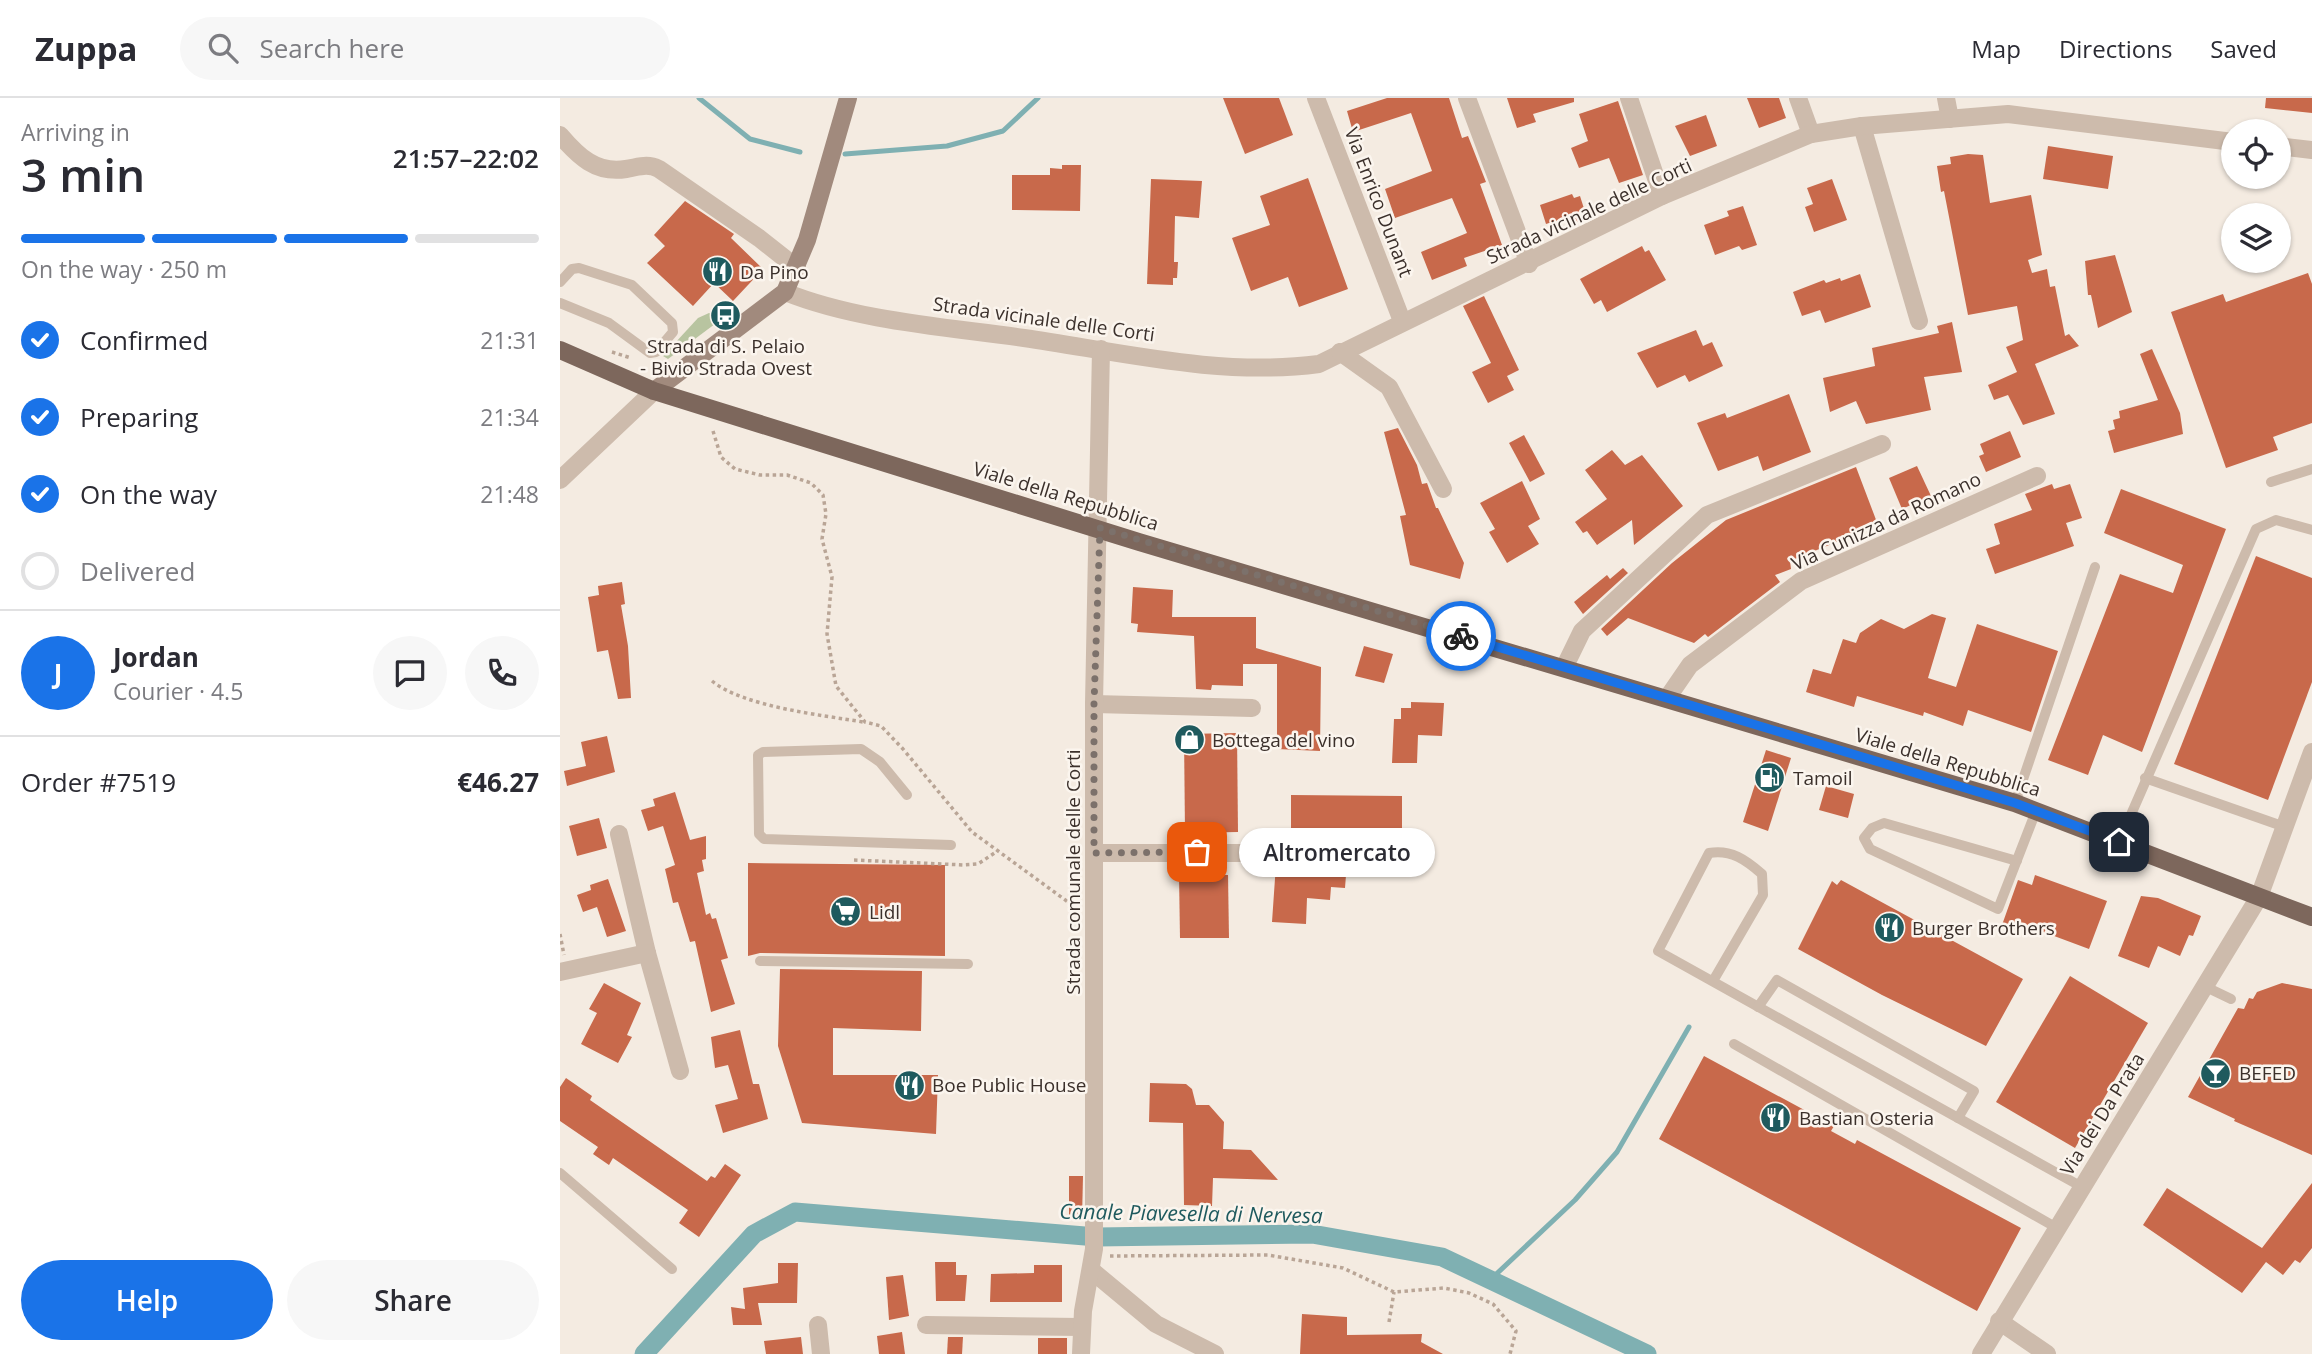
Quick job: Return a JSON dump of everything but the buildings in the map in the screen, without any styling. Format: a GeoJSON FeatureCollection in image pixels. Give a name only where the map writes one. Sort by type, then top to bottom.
{"type":"FeatureCollection","features":[{"type":"Feature","properties":{"kind":"main road"},"geometry":{"type":"LineString","coordinates":[[654,391],[785,292],[797,268],[848,98]]}},
{"type":"Feature","properties":{"kind":"main road","name":"Viale della Repubblica"},"geometry":{"type":"LineString","coordinates":[[560,350],[654,391],[2015,803],[2312,918]]}},
{"type":"Feature","properties":{"kind":"street","name":"Via Enrico Dunant"},"geometry":{"type":"LineString","coordinates":[[1316,98],[1402,321]]}},
{"type":"Feature","properties":{"kind":"street"},"geometry":{"type":"LineString","coordinates":[[1467,98],[1528,264]]}},
{"type":"Feature","properties":{"kind":"street"},"geometry":{"type":"LineString","coordinates":[[1629,98],[1662,196]]}},
{"type":"Feature","properties":{"kind":"street"},"geometry":{"type":"LineString","coordinates":[[1798,98],[1811,134]]}},
{"type":"Feature","properties":{"kind":"street"},"geometry":{"type":"LineString","coordinates":[[1946,98],[1950,119]]}},
{"type":"Feature","properties":{"kind":"street","name":"Strada vicinale delle Corti"},"geometry":{"type":"LineString","coordinates":[[785,292],[835,308],[1101,349],[1250,368],[1319,364],[1402,321],[1528,264],[1662,196],[1811,134],[1862,126],[2008,114],[2221,141]]}},
{"type":"Feature","properties":{"kind":"street"},"geometry":{"type":"LineString","coordinates":[[1862,126],[1919,321]]}},
{"type":"Feature","properties":{"kind":"street"},"geometry":{"type":"LineString","coordinates":[[560,135],[583,159],[603,169],[648,165],[659,169],[797,268]]}},
{"type":"Feature","properties":{"kind":"street"},"geometry":{"type":"LineString","coordinates":[[2291,148],[2312,150]]}},
{"type":"Feature","properties":{"kind":"street","name":"Strada comunale delle Corti"},"geometry":{"type":"LineString","coordinates":[[1081,1354],[1082,1327],[1091,1269],[1102,1252],[1094,1217],[1094,704],[1100,528],[1101,349]]}},
{"type":"Feature","properties":{"kind":"street"},"geometry":{"type":"LineString","coordinates":[[1340,352],[1389,387],[1443,489]]}},
{"type":"Feature","properties":{"kind":"street"},"geometry":{"type":"LineString","coordinates":[[560,480],[654,391]]}},
{"type":"Feature","properties":{"kind":"street"},"geometry":{"type":"LineString","coordinates":[[1565,666],[1583,631],[1707,515],[1882,444]]}},
{"type":"Feature","properties":{"kind":"street","name":"Via Cunizza da Romano"},"geometry":{"type":"LineString","coordinates":[[1668,697],[1677,679],[1689,665],[1801,581],[2036,476]]}},
{"type":"Feature","properties":{"kind":"street"},"geometry":{"type":"LineString","coordinates":[[1094,704],[1252,708]]}},
{"type":"Feature","properties":{"kind":"street","name":"Via dei Da Prata"},"geometry":{"type":"LineString","coordinates":[[1981,1354],[1998,1321],[2259,897],[2312,752]]}},
{"type":"Feature","properties":{"kind":"street"},"geometry":{"type":"LineString","coordinates":[[619,834],[647,953],[680,1071]]}},
{"type":"Feature","properties":{"kind":"street"},"geometry":{"type":"LineString","coordinates":[[1094,853],[1251,853]]}},
{"type":"Feature","properties":{"kind":"street"},"geometry":{"type":"LineString","coordinates":[[560,972],[647,953]]}},
{"type":"Feature","properties":{"kind":"street"},"geometry":{"type":"LineString","coordinates":[[1091,1269],[1156,1324],[1215,1354]]}},
{"type":"Feature","properties":{"kind":"street"},"geometry":{"type":"LineString","coordinates":[[1998,1321],[2047,1354]]}},
{"type":"Feature","properties":{"kind":"street"},"geometry":{"type":"LineString","coordinates":[[818,1325],[821,1354]]}},
{"type":"Feature","properties":{"kind":"street"},"geometry":{"type":"LineString","coordinates":[[926,1325],[1082,1327]]}},
{"type":"Feature","properties":{"kind":"lane"},"geometry":{"type":"LineString","coordinates":[[560,282],[572,269],[579,268],[632,285],[672,323],[673,332],[656,352],[650,353],[609,323],[560,303]]}},
{"type":"Feature","properties":{"kind":"lane"},"geometry":{"type":"LineString","coordinates":[[2271,482],[2312,469]]}},
{"type":"Feature","properties":{"kind":"lane"},"geometry":{"type":"LineString","coordinates":[[2119,842],[2256,529],[2276,520],[2312,530]]}},
{"type":"Feature","properties":{"kind":"lane"},"geometry":{"type":"LineString","coordinates":[[2015,803],[2095,567]]}},
{"type":"Feature","properties":{"kind":"lane"},"geometry":{"type":"LineString","coordinates":[[907,795],[880,762],[862,749],[763,752],[758,755],[759,834],[764,839],[951,845]]}},
{"type":"Feature","properties":{"kind":"lane"},"geometry":{"type":"LineString","coordinates":[[2145,778],[2285,827]]}},
{"type":"Feature","properties":{"kind":"lane"},"geometry":{"type":"LineString","coordinates":[[2017,861],[1884,823],[1872,828],[1864,838],[1870,849],[1998,909],[2017,861],[2036,811]]}},
{"type":"Feature","properties":{"kind":"lane"},"geometry":{"type":"LineString","coordinates":[[1713,981],[1763,895],[1762,874],[1745,859],[1722,851],[1709,853],[1658,951],[2082,1187]]}},
{"type":"Feature","properties":{"kind":"lane"},"geometry":{"type":"LineString","coordinates":[[760,961],[968,964]]}},
{"type":"Feature","properties":{"kind":"lane"},"geometry":{"type":"LineString","coordinates":[[1758,1007],[1777,980],[1974,1091],[1958,1118]]}},
{"type":"Feature","properties":{"kind":"lane"},"geometry":{"type":"LineString","coordinates":[[2206,987],[2231,999]]}},
{"type":"Feature","properties":{"kind":"lane"},"geometry":{"type":"LineString","coordinates":[[1734,1044],[2057,1228]]}},
{"type":"Feature","properties":{"kind":"lane"},"geometry":{"type":"LineString","coordinates":[[560,1173],[672,1269]]}},
{"type":"Feature","properties":{"kind":"path"},"geometry":{"type":"LineString","coordinates":[[713,431],[720,457],[735,470],[760,475],[787,475],[811,483],[823,495],[826,514],[822,539],[832,578],[827,634],[832,677],[865,722]]}},
{"type":"Feature","properties":{"kind":"path"},"geometry":{"type":"LineString","coordinates":[[1111,506],[1115,511],[1145,520]]}},
{"type":"Feature","properties":{"kind":"path"},"geometry":{"type":"LineString","coordinates":[[712,681],[727,691],[781,708],[881,726],[972,832],[1068,902],[1077,914]]}},
{"type":"Feature","properties":{"kind":"path"},"geometry":{"type":"LineString","coordinates":[[853,860],[964,865],[978,864],[996,852]]}},
{"type":"Feature","properties":{"kind":"path"},"geometry":{"type":"LineString","coordinates":[[1102,1252],[1268,1255],[1343,1268],[1394,1292],[1444,1288],[1469,1293],[1493,1304],[1516,1331],[1510,1354]]}},
{"type":"Feature","properties":{"kind":"path"},"geometry":{"type":"LineString","coordinates":[[1389,1322],[1394,1292]]}},
{"type":"Feature","properties":{"kind":"green space"},"geometry":{"type":"Polygon","coordinates":[[[709,313],[723,318],[668,359],[663,356],[698,318],[709,313]]]}},
{"type":"Feature","properties":{"kind":"waterway"},"geometry":{"type":"LineString","coordinates":[[699,98],[750,139],[800,152]]}},
{"type":"Feature","properties":{"kind":"waterway"},"geometry":{"type":"LineString","coordinates":[[845,154],[947,146],[1003,131],[1038,98]]}},
{"type":"Feature","properties":{"kind":"waterway"},"geometry":{"type":"LineString","coordinates":[[1490,1280],[1575,1200],[1617,1152],[1689,1027]]}},
{"type":"Feature","properties":{"kind":"waterway","name":"Canale Piavesella di Nervesa"},"geometry":{"type":"LineString","coordinates":[[644,1354],[754,1234],[795,1212],[1097,1237],[1312,1234],[1442,1257],[1647,1354]]}},
{"type":"Feature","properties":{"kind":"way so far"},"geometry":{"type":"LineString","coordinates":[[1197,852],[1094,853],[1094,704],[1100,528],[1139,542],[1461,636]]}},
{"type":"Feature","properties":{"kind":"place","name":"Da Pino"},"geometry":{"type":"Point","coordinates":[717,272]}},
{"type":"Feature","properties":{"kind":"place","name":"Strada di S. Pelaio - Bivio Strada Ovest"},"geometry":{"type":"Point","coordinates":[726,315]}},
{"type":"Feature","properties":{"kind":"place","name":"Bottega del vino"},"geometry":{"type":"Point","coordinates":[1189,740]}},
{"type":"Feature","properties":{"kind":"place","name":"Tamoil"},"geometry":{"type":"Point","coordinates":[1770,778]}},
{"type":"Feature","properties":{"kind":"place","name":"Altromercato"},"geometry":{"type":"Point","coordinates":[1197,852]}},
{"type":"Feature","properties":{"kind":"place","name":"Lidl"},"geometry":{"type":"Point","coordinates":[846,912]}},
{"type":"Feature","properties":{"kind":"place","name":"Burger Brothers"},"geometry":{"type":"Point","coordinates":[1889,928]}},
{"type":"Feature","properties":{"kind":"place","name":"BEFED"},"geometry":{"type":"Point","coordinates":[2216,1073]}},
{"type":"Feature","properties":{"kind":"place","name":"Boe Public House"},"geometry":{"type":"Point","coordinates":[909,1085]}},
{"type":"Feature","properties":{"kind":"place","name":"Bastian Osteria"},"geometry":{"type":"Point","coordinates":[1776,1118]}},
{"type":"Feature","properties":{"kind":"route"},"geometry":{"type":"LineString","coordinates":[[1461,636],[2015,803],[2119,842]]}}]}
